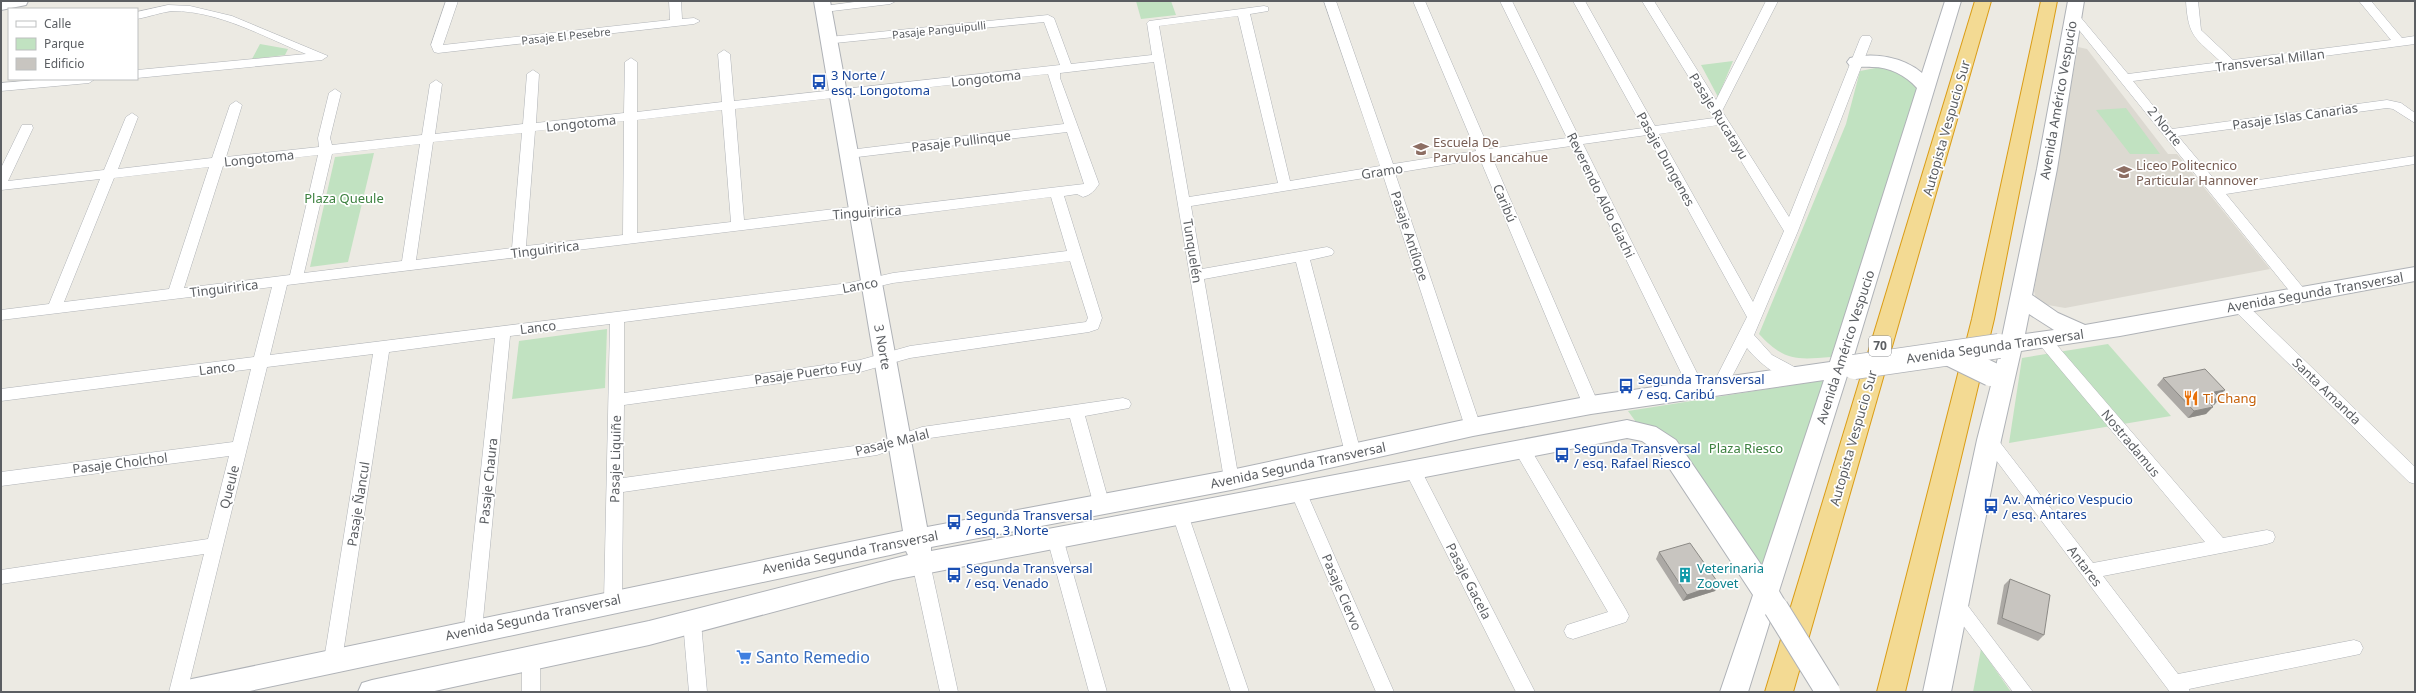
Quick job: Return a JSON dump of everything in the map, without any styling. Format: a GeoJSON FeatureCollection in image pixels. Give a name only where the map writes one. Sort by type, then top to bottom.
{"type":"FeatureCollection","features":[{"type":"Feature","properties":{"kind":"highway","name":"Autopista Vespucio Sur"},"geometry":{"type":"LineString","coordinates":[[1779,692],[1983,1]]}},
{"type":"Feature","properties":{"kind":"highway"},"geometry":{"type":"LineString","coordinates":[[1891,692],[1990,288],[2049,1]]}},
{"type":"Feature","properties":{"kind":"main road"},"geometry":{"type":"LineString","coordinates":[[1,5],[20,1]]}},
{"type":"Feature","properties":{"kind":"main road","name":"Avenida Américo Vespucio"},"geometry":{"type":"LineString","coordinates":[[1734,692],[1771,599],[1846,368],[1884,228],[1953,1]]}},
{"type":"Feature","properties":{"kind":"main road","name":"3 Norte"},"geometry":{"type":"LineString","coordinates":[[823,5],[918,551]]}},
{"type":"Feature","properties":{"kind":"main road","name":"Avenida Américo Vespucio"},"geometry":{"type":"LineString","coordinates":[[1937,692],[1989,440],[1996,379],[2020,298],[2047,169],[2075,8]]}},
{"type":"Feature","properties":{"kind":"main road"},"geometry":{"type":"LineString","coordinates":[[1856,62],[1875,61],[1894,64],[1910,72],[1927,88]]}},
{"type":"Feature","properties":{"kind":"main road","name":"Avenida Segunda Transversal"},"geometry":{"type":"LineString","coordinates":[[372,692],[531,660],[692,622],[866,575],[918,551],[1102,506],[1231,480],[1473,427],[1590,405],[1795,374],[1950,354],[2084,334],[2415,274]]}},
{"type":"Feature","properties":{"kind":"main road"},"geometry":{"type":"LineString","coordinates":[[2020,298],[2044,316],[2084,334]]}},
{"type":"Feature","properties":{"kind":"main road"},"geometry":{"type":"LineString","coordinates":[[1950,354],[1964,359],[1996,379]]}},
{"type":"Feature","properties":{"kind":"main road","name":"Avenida Segunda Transversal"},"geometry":{"type":"LineString","coordinates":[[187,692],[613,601],[918,551],[1055,538],[1521,448],[1628,429],[1638,429],[1656,436],[1668,447],[1771,599],[1828,692]]}},
{"type":"Feature","properties":{"kind":"street","name":"Pasaje El Pesebre"},"geometry":{"type":"LineString","coordinates":[[452,1],[437,45],[438,49],[694,21]]}},
{"type":"Feature","properties":{"kind":"street"},"geometry":{"type":"LineString","coordinates":[[675,1],[676,23]]}},
{"type":"Feature","properties":{"kind":"street"},"geometry":{"type":"LineString","coordinates":[[823,5],[890,1]]}},
{"type":"Feature","properties":{"kind":"street","name":"Pasaje Antílope"},"geometry":{"type":"LineString","coordinates":[[1330,1],[1388,170],[1473,427]]}},
{"type":"Feature","properties":{"kind":"street","name":"Caribú"},"geometry":{"type":"LineString","coordinates":[[1419,1],[1590,405]]}},
{"type":"Feature","properties":{"kind":"street","name":"Reverendo Aldo Giachi"},"geometry":{"type":"LineString","coordinates":[[1506,1],[1697,389]]}},
{"type":"Feature","properties":{"kind":"street","name":"Pasaje Dungenes"},"geometry":{"type":"LineString","coordinates":[[1579,1],[1754,317]]}},
{"type":"Feature","properties":{"kind":"street","name":"Pasaje Rucatayu"},"geometry":{"type":"LineString","coordinates":[[1648,1],[1791,231]]}},
{"type":"Feature","properties":{"kind":"street"},"geometry":{"type":"LineString","coordinates":[[1719,116],[1772,1]]}},
{"type":"Feature","properties":{"kind":"street"},"geometry":{"type":"LineString","coordinates":[[2192,1],[2193,22],[2196,31],[2231,65]]}},
{"type":"Feature","properties":{"kind":"street"},"geometry":{"type":"LineString","coordinates":[[2366,1],[2399,42]]}},
{"type":"Feature","properties":{"kind":"street"},"geometry":{"type":"LineString","coordinates":[[138,16],[173,8],[189,9],[228,20],[322,56],[138,74]]}},
{"type":"Feature","properties":{"kind":"street","name":"2 Norte"},"geometry":{"type":"LineString","coordinates":[[2075,8],[2126,78],[2300,294]]}},
{"type":"Feature","properties":{"kind":"street"},"geometry":{"type":"LineString","coordinates":[[1264,9],[1243,12],[1285,186]]}},
{"type":"Feature","properties":{"kind":"street","name":"Tunquelén"},"geometry":{"type":"LineString","coordinates":[[1231,480],[1185,202],[1153,23],[1243,12]]}},
{"type":"Feature","properties":{"kind":"street","name":"Pasaje Panguipulli"},"geometry":{"type":"LineString","coordinates":[[829,41],[1048,18],[1060,70]]}},
{"type":"Feature","properties":{"kind":"street"},"geometry":{"type":"LineString","coordinates":[[1720,386],[1746,335],[1791,231],[1856,62],[1866,40]]}},
{"type":"Feature","properties":{"kind":"street","name":"Transversal Millan"},"geometry":{"type":"LineString","coordinates":[[2126,78],[2415,40]]}},
{"type":"Feature","properties":{"kind":"street"},"geometry":{"type":"LineString","coordinates":[[724,54],[738,226]]}},
{"type":"Feature","properties":{"kind":"street","name":"Longotoma"},"geometry":{"type":"LineString","coordinates":[[1,186],[839,95],[1160,58]]}},
{"type":"Feature","properties":{"kind":"street"},"geometry":{"type":"LineString","coordinates":[[630,239],[631,62]]}},
{"type":"Feature","properties":{"kind":"street"},"geometry":{"type":"LineString","coordinates":[[1060,70],[1054,78],[1092,184],[1090,188],[1060,206]]}},
{"type":"Feature","properties":{"kind":"street"},"geometry":{"type":"LineString","coordinates":[[519,252],[533,74]]}},
{"type":"Feature","properties":{"kind":"street"},"geometry":{"type":"LineString","coordinates":[[1,87],[65,80]]}},
{"type":"Feature","properties":{"kind":"street"},"geometry":{"type":"LineString","coordinates":[[408,266],[436,84]]}},
{"type":"Feature","properties":{"kind":"street","name":"Queule"},"geometry":{"type":"LineString","coordinates":[[178,692],[260,363],[288,280],[326,150],[324,138],[335,93]]}},
{"type":"Feature","properties":{"kind":"street","name":"Pasaje Islas Canarias"},"geometry":{"type":"LineString","coordinates":[[2171,133],[2390,104],[2397,106],[2415,119]]}},
{"type":"Feature","properties":{"kind":"street"},"geometry":{"type":"LineString","coordinates":[[175,294],[236,105]]}},
{"type":"Feature","properties":{"kind":"street","name":"Gramo"},"geometry":{"type":"LineString","coordinates":[[1185,202],[1484,154],[1651,131],[1719,116]]}},
{"type":"Feature","properties":{"kind":"street"},"geometry":{"type":"LineString","coordinates":[[54,309],[132,117]]}},
{"type":"Feature","properties":{"kind":"street","name":"Pasaje Pullinque"},"geometry":{"type":"LineString","coordinates":[[849,154],[1072,127]]}},
{"type":"Feature","properties":{"kind":"street"},"geometry":{"type":"LineString","coordinates":[[1,182],[27,128]]}},
{"type":"Feature","properties":{"kind":"street"},"geometry":{"type":"LineString","coordinates":[[2217,191],[2415,160]]}},
{"type":"Feature","properties":{"kind":"street","name":"Tinguiririca"},"geometry":{"type":"LineString","coordinates":[[1,315],[859,211],[883,213],[1090,188]]}},
{"type":"Feature","properties":{"kind":"street"},"geometry":{"type":"LineString","coordinates":[[1056,192],[1075,255]]}},
{"type":"Feature","properties":{"kind":"street"},"geometry":{"type":"LineString","coordinates":[[1197,276],[1327,252]]}},
{"type":"Feature","properties":{"kind":"street","name":"Lanco"},"geometry":{"type":"LineString","coordinates":[[1,395],[849,288],[893,278],[1075,255]]}},
{"type":"Feature","properties":{"kind":"street","name":"Pasaje Puerto Fuy"},"geometry":{"type":"LineString","coordinates":[[616,400],[860,366],[910,352],[1084,328],[1093,325],[1095,318],[1075,255]]}},
{"type":"Feature","properties":{"kind":"street"},"geometry":{"type":"LineString","coordinates":[[1302,257],[1353,453]]}},
{"type":"Feature","properties":{"kind":"street","name":"Santa Amanda"},"geometry":{"type":"LineString","coordinates":[[2239,306],[2415,477]]}},
{"type":"Feature","properties":{"kind":"street","name":"Pasaje Liquiñe"},"geometry":{"type":"LineString","coordinates":[[613,601],[617,317]]}},
{"type":"Feature","properties":{"kind":"street","name":"Pasaje Chaura"},"geometry":{"type":"LineString","coordinates":[[473,630],[503,332]]}},
{"type":"Feature","properties":{"kind":"street"},"geometry":{"type":"LineString","coordinates":[[1746,335],[1751,344],[1764,357],[1795,374]]}},
{"type":"Feature","properties":{"kind":"street","name":"Nostradamus"},"geometry":{"type":"LineString","coordinates":[[2044,340],[2218,546]]}},
{"type":"Feature","properties":{"kind":"street","name":"Pasaje Ñancul"},"geometry":{"type":"LineString","coordinates":[[333,660],[382,347]]}},
{"type":"Feature","properties":{"kind":"street","name":"Pasaje Malal"},"geometry":{"type":"LineString","coordinates":[[615,486],[877,448],[922,433],[1123,404]]}},
{"type":"Feature","properties":{"kind":"street"},"geometry":{"type":"LineString","coordinates":[[1076,410],[1102,506]]}},
{"type":"Feature","properties":{"kind":"street","name":"Antares"},"geometry":{"type":"LineString","coordinates":[[1989,440],[2178,687]]}},
{"type":"Feature","properties":{"kind":"street","name":"Pasaje Cholchol"},"geometry":{"type":"LineString","coordinates":[[1,479],[239,448]]}},
{"type":"Feature","properties":{"kind":"street"},"geometry":{"type":"LineString","coordinates":[[1521,448],[1620,616],[1573,631]]}},
{"type":"Feature","properties":{"kind":"street","name":"Pasaje Gacela"},"geometry":{"type":"LineString","coordinates":[[1412,469],[1526,692]]}},
{"type":"Feature","properties":{"kind":"street","name":"Pasaje Ciervo"},"geometry":{"type":"LineString","coordinates":[[1298,491],[1385,692]]}},
{"type":"Feature","properties":{"kind":"street"},"geometry":{"type":"LineString","coordinates":[[1180,514],[1240,692]]}},
{"type":"Feature","properties":{"kind":"street"},"geometry":{"type":"LineString","coordinates":[[2089,571],[2267,537]]}},
{"type":"Feature","properties":{"kind":"street"},"geometry":{"type":"LineString","coordinates":[[1055,538],[1098,692]]}},
{"type":"Feature","properties":{"kind":"street"},"geometry":{"type":"LineString","coordinates":[[1,577],[214,546]]}},
{"type":"Feature","properties":{"kind":"street","name":"3 Norte"},"geometry":{"type":"LineString","coordinates":[[918,551],[949,692]]}},
{"type":"Feature","properties":{"kind":"street"},"geometry":{"type":"LineString","coordinates":[[1956,603],[2024,692]]}},
{"type":"Feature","properties":{"kind":"street"},"geometry":{"type":"LineString","coordinates":[[692,622],[698,692]]}},
{"type":"Feature","properties":{"kind":"street"},"geometry":{"type":"LineString","coordinates":[[2178,687],[2354,648]]}},
{"type":"Feature","properties":{"kind":"street"},"geometry":{"type":"LineString","coordinates":[[531,660],[531,692]]}},
{"type":"Feature","properties":{"kind":"shaded area","name":"Liceo Politecnico Particular Hannover"},"geometry":{"type":"Polygon","coordinates":[[[2078,47],[2087,49],[2168,154],[2177,154],[2270,269],[2065,308],[2048,305],[2036,299],[2034,291],[2078,47]]]}},
{"type":"Feature","properties":{"kind":"green space"},"geometry":{"type":"Polygon","coordinates":[[[1136,1],[1171,1],[1176,15],[1141,19],[1136,1]]]}},
{"type":"Feature","properties":{"kind":"green space"},"geometry":{"type":"Polygon","coordinates":[[[260,44],[288,49],[285,55],[252,59],[260,44]]]}},
{"type":"Feature","properties":{"kind":"green space"},"geometry":{"type":"Polygon","coordinates":[[[1733,61],[1718,97],[1701,65],[1733,61]]]}},
{"type":"Feature","properties":{"kind":"green space"},"geometry":{"type":"Polygon","coordinates":[[[1881,67],[1907,75],[1919,90],[1831,357],[1791,357],[1776,349],[1759,334],[1846,124],[1860,71],[1881,67]]]}},
{"type":"Feature","properties":{"kind":"green space"},"geometry":{"type":"Polygon","coordinates":[[[2126,108],[2160,154],[2130,154],[2096,110],[2126,108]]]}},
{"type":"Feature","properties":{"kind":"green space","name":"Plaza Queule"},"geometry":{"type":"Polygon","coordinates":[[[374,153],[348,262],[310,267],[335,157],[374,153]]]}},
{"type":"Feature","properties":{"kind":"green space"},"geometry":{"type":"Polygon","coordinates":[[[607,329],[605,388],[512,399],[519,341],[607,329]]]}},
{"type":"Feature","properties":{"kind":"green space"},"geometry":{"type":"Polygon","coordinates":[[[2108,344],[2171,416],[2009,443],[2022,358],[2108,344]]]}},
{"type":"Feature","properties":{"kind":"green space","name":"Plaza Riesco"},"geometry":{"type":"Polygon","coordinates":[[[1825,380],[1764,570],[1672,438],[1663,432],[1636,422],[1628,411],[1825,380]]]}},
{"type":"Feature","properties":{"kind":"green space"},"geometry":{"type":"Polygon","coordinates":[[[1981,649],[2011,692],[1973,692],[1981,649]]]}},
{"type":"Feature","properties":{"kind":"building","name":"Ti Chang"},"geometry":{"type":"Polygon","coordinates":[[[2205,369],[2225,390],[2214,392],[2220,398],[2207,401],[2213,407],[2194,411],[2163,378],[2205,369]]]}},
{"type":"Feature","properties":{"kind":"building","name":"Veterinaria Zoovet"},"geometry":{"type":"Polygon","coordinates":[[[1690,543],[1719,584],[1687,595],[1659,552],[1690,543]]]}},
{"type":"Feature","properties":{"kind":"building"},"geometry":{"type":"Polygon","coordinates":[[[2010,579],[2050,595],[2044,635],[2002,618],[2010,579]]]}},
{"type":"Feature","properties":{"kind":"place","name":"3 Norte / esq. Longotoma"},"geometry":{"type":"Point","coordinates":[819,82]}},
{"type":"Feature","properties":{"kind":"place","name":"Escuela De Parvulos Lancahue"},"geometry":{"type":"Point","coordinates":[1421,149]}},
{"type":"Feature","properties":{"kind":"place","name":"Liceo Politecnico Particular Hannover"},"geometry":{"type":"Point","coordinates":[2124,172]}},
{"type":"Feature","properties":{"kind":"place","name":"Segunda Transversal / esq. Caribú"},"geometry":{"type":"Point","coordinates":[1626,386]}},
{"type":"Feature","properties":{"kind":"place","name":"Ti Chang"},"geometry":{"type":"Point","coordinates":[2191,398]}},
{"type":"Feature","properties":{"kind":"place","name":"Segunda Transversal / esq. Rafael Riesco"},"geometry":{"type":"Point","coordinates":[1562,455]}},
{"type":"Feature","properties":{"kind":"place","name":"Av. Américo Vespucio / esq. Antares"},"geometry":{"type":"Point","coordinates":[1991,506]}},
{"type":"Feature","properties":{"kind":"place","name":"Segunda Transversal / esq. 3 Norte"},"geometry":{"type":"Point","coordinates":[954,522]}},
{"type":"Feature","properties":{"kind":"place","name":"Segunda Transversal / esq. Venado"},"geometry":{"type":"Point","coordinates":[954,575]}},
{"type":"Feature","properties":{"kind":"place","name":"Veterinaria Zoovet"},"geometry":{"type":"Point","coordinates":[1685,575]}},
{"type":"Feature","properties":{"kind":"place","name":"Santo Remedio"},"geometry":{"type":"Point","coordinates":[744,657]}}]}
